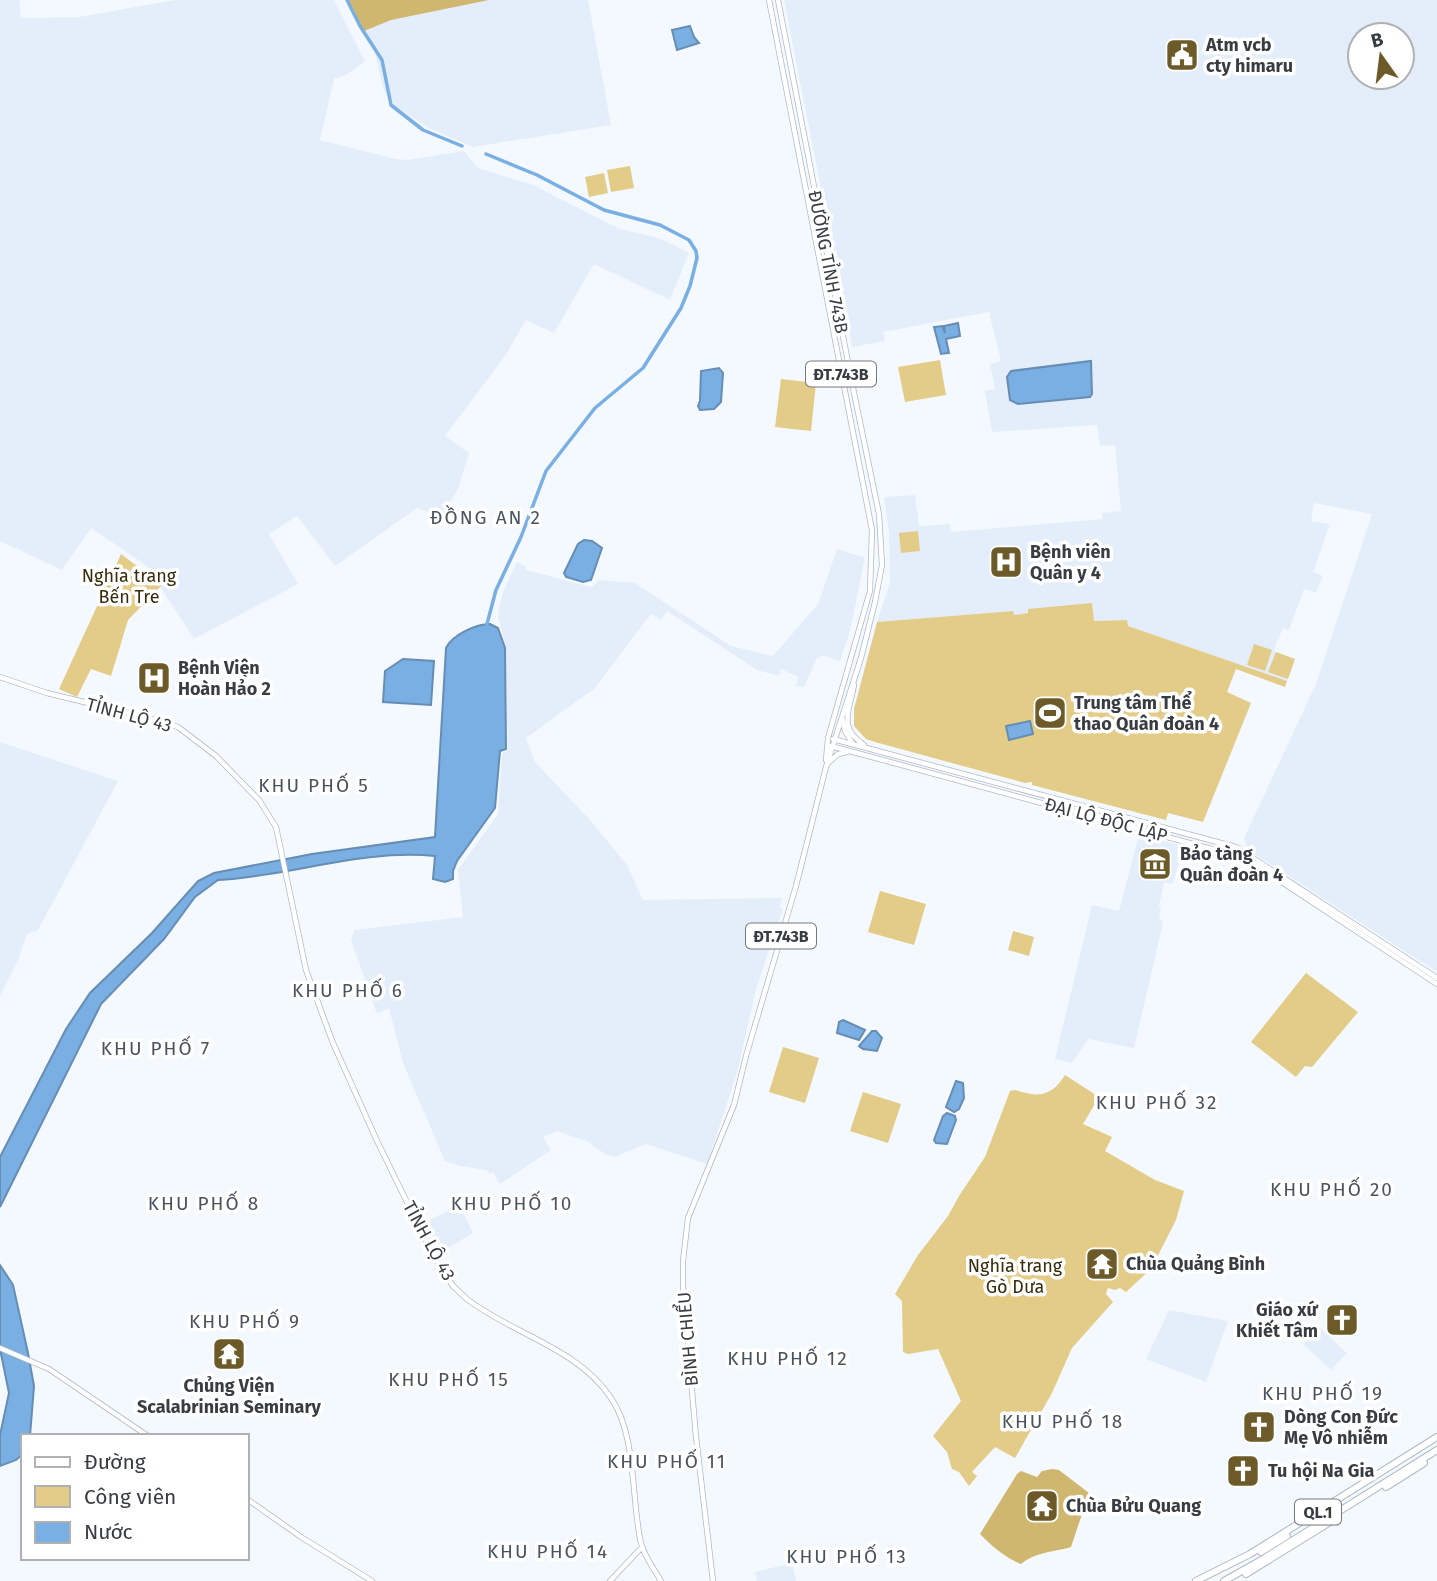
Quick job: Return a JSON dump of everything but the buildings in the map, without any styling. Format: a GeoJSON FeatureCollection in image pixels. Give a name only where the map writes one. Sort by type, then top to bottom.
{"type":"FeatureCollection","features":[{"type":"Feature","properties":{"kind":"highway","name":"QL.1"},"geometry":{"type":"LineString","coordinates":[[1196,1581],[1250,1554],[1437,1440]]}},
{"type":"Feature","properties":{"kind":"highway","name":"QL.1"},"geometry":{"type":"LineString","coordinates":[[1205,1581],[1278,1543],[1437,1440]]}},
{"type":"Feature","properties":{"kind":"highway","name":"QL.1"},"geometry":{"type":"LineString","coordinates":[[1232,1581],[1437,1452]]}},
{"type":"Feature","properties":{"kind":"highway","name":"QL.1"},"geometry":{"type":"LineString","coordinates":[[1224,1581],[1351,1506]]}},
{"type":"Feature","properties":{"kind":"main road","name":"ĐƯỜNG TỈNH 743B"},"geometry":{"type":"LineString","coordinates":[[769,0],[871,521],[872,573],[864,612],[828,738],[830,746]]}},
{"type":"Feature","properties":{"kind":"main road","name":"ĐƯỜNG TỈNH 743B"},"geometry":{"type":"LineString","coordinates":[[734,1105],[796,886],[830,746],[835,740],[876,602],[882,565],[879,514],[778,0]]}},
{"type":"Feature","properties":{"kind":"main road"},"geometry":{"type":"LineString","coordinates":[[854,440],[864,441]]}},
{"type":"Feature","properties":{"kind":"main road"},"geometry":{"type":"LineString","coordinates":[[855,673],[847,725],[854,737],[871,749]]}},
{"type":"Feature","properties":{"kind":"main road","name":"TỈNH LỘ 43"},"geometry":{"type":"LineString","coordinates":[[0,677],[57,696],[178,727],[219,758],[259,800],[276,827],[306,970],[333,1043],[434,1257],[453,1286],[468,1300],[582,1368],[612,1399],[623,1426],[629,1454],[642,1547],[661,1581]]}},
{"type":"Feature","properties":{"kind":"main road"},"geometry":{"type":"LineString","coordinates":[[842,714],[845,731],[854,745]]}},
{"type":"Feature","properties":{"kind":"main road","name":"ĐẠI LỘ ĐỘC LẬP"},"geometry":{"type":"LineString","coordinates":[[828,738],[1236,847],[1437,978]]}},
{"type":"Feature","properties":{"kind":"main road","name":"ĐẠI LỘ ĐỘC LẬP"},"geometry":{"type":"LineString","coordinates":[[830,746],[1245,858],[1437,984]]}},
{"type":"Feature","properties":{"kind":"main road"},"geometry":{"type":"LineString","coordinates":[[825,766],[838,754],[851,752]]}},
{"type":"Feature","properties":{"kind":"main road","name":"BÌNH CHIỂU"},"geometry":{"type":"LineString","coordinates":[[713,1581],[696,1437],[682,1268],[688,1218],[734,1105]]}},
{"type":"Feature","properties":{"kind":"main road"},"geometry":{"type":"LineString","coordinates":[[0,1348],[49,1369],[145,1434]]}},
{"type":"Feature","properties":{"kind":"main road"},"geometry":{"type":"LineString","coordinates":[[248,1500],[302,1538],[372,1581]]}},
{"type":"Feature","properties":{"kind":"main road"},"geometry":{"type":"LineString","coordinates":[[610,1581],[642,1547]]}},
{"type":"Feature","properties":{"kind":"shaded area"},"geometry":{"type":"Polygon","coordinates":[[[0,0],[19,0],[21,18],[79,17],[174,0],[334,0],[365,61],[346,75],[334,79],[320,140],[408,160],[464,151],[478,168],[533,185],[620,229],[659,238],[689,253],[670,300],[594,264],[554,333],[526,320],[505,356],[445,436],[469,453],[458,489],[441,517],[417,508],[335,566],[297,516],[269,534],[298,584],[194,639],[147,566],[91,528],[62,570],[0,541],[0,0]]]}},
{"type":"Feature","properties":{"kind":"shaded area"},"geometry":{"type":"Polygon","coordinates":[[[348,0],[588,0],[611,125],[473,147],[429,128],[396,107],[384,91],[372,42],[348,0]]]}},
{"type":"Feature","properties":{"kind":"shaded area"},"geometry":{"type":"Polygon","coordinates":[[[348,0],[489,0],[391,20],[364,31],[348,0]]]}},
{"type":"Feature","properties":{"kind":"shaded area"},"geometry":{"type":"Polygon","coordinates":[[[784,0],[1437,0],[1437,972],[1247,849],[1244,838],[1316,684],[1372,514],[1314,503],[1311,521],[1330,524],[1313,572],[1323,576],[1316,593],[1304,589],[1289,630],[1283,628],[1274,649],[1275,652],[1295,659],[1287,681],[1127,626],[1127,620],[1093,621],[1092,604],[1028,610],[1028,613],[1014,615],[1012,611],[877,622],[890,583],[889,533],[884,497],[915,495],[919,526],[950,524],[951,532],[1102,519],[1102,513],[1121,511],[1115,445],[1100,446],[1097,425],[992,432],[985,391],[995,389],[990,364],[1001,361],[989,312],[883,332],[885,341],[852,347],[784,0]]]}},
{"type":"Feature","properties":{"kind":"shaded area"},"geometry":{"type":"Polygon","coordinates":[[[837,549],[865,558],[850,631],[840,661],[822,655],[817,658],[804,687],[796,686],[798,677],[781,669],[779,676],[757,670],[667,611],[661,620],[651,614],[594,689],[526,738],[535,762],[590,820],[627,865],[643,900],[782,898],[780,908],[783,908],[756,990],[737,1073],[707,1164],[646,1144],[615,1157],[605,1154],[588,1142],[557,1131],[543,1137],[551,1150],[500,1184],[493,1172],[490,1174],[487,1170],[445,1161],[403,1063],[389,1008],[377,1014],[351,940],[354,930],[463,917],[458,870],[498,814],[502,753],[508,750],[505,645],[498,616],[502,595],[517,562],[525,566],[526,570],[591,587],[600,580],[635,583],[731,646],[773,656],[818,604],[837,549]]]}},
{"type":"Feature","properties":{"kind":"shaded area"},"geometry":{"type":"Polygon","coordinates":[[[0,742],[118,781],[38,930],[27,934],[18,960],[0,996],[0,742]]]}},
{"type":"Feature","properties":{"kind":"shaded area"},"geometry":{"type":"Polygon","coordinates":[[[1139,835],[1183,846],[1173,884],[1164,882],[1159,907],[1159,916],[1163,923],[1134,1048],[1088,1039],[1072,1063],[1055,1059],[1092,905],[1119,911],[1139,835]]]}},
{"type":"Feature","properties":{"kind":"shaded area"},"geometry":{"type":"Polygon","coordinates":[[[459,1205],[473,1233],[437,1255],[422,1224],[459,1205]]]}},
{"type":"Feature","properties":{"kind":"shaded area"},"geometry":{"type":"Polygon","coordinates":[[[1169,1310],[1228,1321],[1206,1382],[1146,1359],[1169,1310]]]}},
{"type":"Feature","properties":{"kind":"shaded area"},"geometry":{"type":"Polygon","coordinates":[[[1319,1327],[1347,1353],[1331,1370],[1303,1344],[1319,1327]]]}},
{"type":"Feature","properties":{"kind":"shaded area","name":"Chùa Bửu Quang"},"geometry":{"type":"Polygon","coordinates":[[[1059,1470],[1089,1493],[1071,1547],[1038,1555],[1021,1564],[999,1551],[980,1534],[1017,1474],[1021,1471],[1037,1477],[1042,1471],[1059,1470]]]}},
{"type":"Feature","properties":{"kind":"shaded area"},"geometry":{"type":"Polygon","coordinates":[[[792,1563],[796,1581],[757,1581],[755,1572],[792,1563]]]}},
{"type":"Feature","properties":{"kind":"green space"},"geometry":{"type":"Polygon","coordinates":[[[630,166],[634,188],[611,192],[607,170],[630,166]]]}},
{"type":"Feature","properties":{"kind":"green space"},"geometry":{"type":"Polygon","coordinates":[[[604,173],[608,193],[589,197],[585,177],[604,173]]]}},
{"type":"Feature","properties":{"kind":"green space"},"geometry":{"type":"Polygon","coordinates":[[[940,360],[946,395],[905,402],[898,367],[940,360]]]}},
{"type":"Feature","properties":{"kind":"green space"},"geometry":{"type":"Polygon","coordinates":[[[781,379],[816,383],[811,431],[775,427],[781,379]]]}},
{"type":"Feature","properties":{"kind":"green space"},"geometry":{"type":"Polygon","coordinates":[[[918,531],[920,551],[901,553],[899,533],[918,531]]]}},
{"type":"Feature","properties":{"kind":"green space","name":"Nghĩa trang Bến Tre"},"geometry":{"type":"Polygon","coordinates":[[[121,554],[162,585],[128,620],[111,676],[91,669],[77,697],[59,689],[121,554]]]}},
{"type":"Feature","properties":{"kind":"green space","name":"Trung tâm Thể thao Quân đoàn 4"},"geometry":{"type":"Polygon","coordinates":[[[1092,603],[1094,621],[1127,620],[1128,626],[1287,681],[1285,687],[1236,669],[1227,692],[1251,703],[1203,822],[1168,813],[1166,820],[875,742],[866,739],[854,726],[854,709],[877,622],[1013,611],[1014,615],[1028,613],[1028,609],[1092,603]]]}},
{"type":"Feature","properties":{"kind":"green space"},"geometry":{"type":"Polygon","coordinates":[[[1254,644],[1272,650],[1265,671],[1247,665],[1254,644]]]}},
{"type":"Feature","properties":{"kind":"green space"},"geometry":{"type":"Polygon","coordinates":[[[1276,652],[1295,659],[1288,679],[1268,672],[1276,652]]]}},
{"type":"Feature","properties":{"kind":"green space"},"geometry":{"type":"Polygon","coordinates":[[[880,891],[926,904],[914,945],[868,932],[880,891]]]}},
{"type":"Feature","properties":{"kind":"green space"},"geometry":{"type":"Polygon","coordinates":[[[1013,931],[1034,937],[1029,956],[1008,950],[1013,931]]]}},
{"type":"Feature","properties":{"kind":"green space"},"geometry":{"type":"Polygon","coordinates":[[[1306,973],[1358,1012],[1312,1067],[1305,1066],[1296,1077],[1251,1042],[1306,973]]]}},
{"type":"Feature","properties":{"kind":"green space"},"geometry":{"type":"Polygon","coordinates":[[[783,1047],[819,1058],[805,1103],[769,1092],[783,1047]]]}},
{"type":"Feature","properties":{"kind":"green space","name":"Nghĩa trang Gò Dưa"},"geometry":{"type":"Polygon","coordinates":[[[1065,1075],[1099,1097],[1083,1124],[1112,1137],[1105,1151],[1155,1180],[1184,1191],[1176,1220],[1151,1269],[1126,1292],[1120,1288],[1108,1288],[1106,1294],[1113,1302],[1072,1348],[1052,1393],[1015,1458],[995,1447],[972,1472],[977,1476],[969,1486],[959,1472],[952,1469],[947,1452],[933,1436],[961,1401],[938,1349],[908,1354],[903,1352],[902,1301],[895,1294],[918,1255],[948,1216],[985,1157],[1010,1091],[1044,1093],[1054,1089],[1065,1075]]]}},
{"type":"Feature","properties":{"kind":"green space"},"geometry":{"type":"Polygon","coordinates":[[[863,1092],[901,1104],[888,1143],[850,1131],[863,1092]]]}},
{"type":"Feature","properties":{"kind":"water"},"geometry":{"type":"Polygon","coordinates":[[[690,26],[699,43],[677,50],[672,30],[690,26]]]}},
{"type":"Feature","properties":{"kind":"water"},"geometry":{"type":"Polygon","coordinates":[[[958,323],[960,336],[946,339],[949,353],[941,354],[934,327],[942,326],[945,333],[944,326],[958,323]]]}},
{"type":"Feature","properties":{"kind":"water"},"geometry":{"type":"Polygon","coordinates":[[[1091,361],[1090,397],[1018,404],[1010,400],[1007,377],[1011,371],[1091,361]]]}},
{"type":"Feature","properties":{"kind":"water"},"geometry":{"type":"Polygon","coordinates":[[[719,368],[723,373],[721,402],[714,409],[700,410],[698,406],[701,371],[719,368]]]}},
{"type":"Feature","properties":{"kind":"water"},"geometry":{"type":"Polygon","coordinates":[[[584,540],[592,541],[602,548],[591,580],[583,582],[566,577],[564,573],[578,544],[584,540]]]}},
{"type":"Feature","properties":{"kind":"water"},"geometry":{"type":"Polygon","coordinates":[[[490,624],[498,628],[505,648],[506,749],[500,751],[495,808],[457,861],[453,879],[445,882],[433,879],[435,856],[407,855],[353,859],[272,874],[218,880],[195,897],[164,939],[101,1004],[0,1207],[0,1157],[66,1029],[90,993],[152,933],[198,881],[214,873],[312,854],[435,837],[446,648],[465,631],[490,624]]]}},
{"type":"Feature","properties":{"kind":"water"},"geometry":{"type":"Polygon","coordinates":[[[403,659],[434,661],[431,705],[383,702],[385,671],[403,659]]]}},
{"type":"Feature","properties":{"kind":"water"},"geometry":{"type":"Polygon","coordinates":[[[1030,721],[1033,734],[1009,740],[1006,726],[1030,721]]]}},
{"type":"Feature","properties":{"kind":"water"},"geometry":{"type":"Polygon","coordinates":[[[843,1020],[865,1030],[859,1040],[837,1033],[839,1022],[843,1020]]]}},
{"type":"Feature","properties":{"kind":"water"},"geometry":{"type":"Polygon","coordinates":[[[872,1031],[876,1031],[882,1038],[877,1051],[859,1046],[872,1031]]]}},
{"type":"Feature","properties":{"kind":"water"},"geometry":{"type":"Polygon","coordinates":[[[956,1081],[963,1083],[964,1098],[959,1109],[954,1112],[946,1107],[956,1081]]]}},
{"type":"Feature","properties":{"kind":"water"},"geometry":{"type":"Polygon","coordinates":[[[947,1113],[955,1116],[956,1120],[947,1144],[936,1143],[934,1140],[943,1116],[947,1113]]]}},
{"type":"Feature","properties":{"kind":"water"},"geometry":{"type":"Polygon","coordinates":[[[0,1265],[13,1285],[34,1386],[30,1434],[21,1434],[21,1456],[0,1466],[0,1435],[9,1393],[0,1349],[0,1265]]]}},
{"type":"Feature","properties":{"kind":"waterway"},"geometry":{"type":"LineString","coordinates":[[347,0],[382,60],[391,105],[423,130],[462,146]]}},
{"type":"Feature","properties":{"kind":"waterway"},"geometry":{"type":"LineString","coordinates":[[486,154],[537,175],[604,210],[660,225],[689,240],[697,258],[681,308],[643,368],[595,408],[546,471],[521,537],[496,590],[487,624]]}},
{"type":"Feature","properties":{"kind":"place","name":"Atm vcb cty himaru"},"geometry":{"type":"Point","coordinates":[1182,55]}},
{"type":"Feature","properties":{"kind":"place","name":"Bệnh viên Quân y 4"},"geometry":{"type":"Point","coordinates":[1006,562]}},
{"type":"Feature","properties":{"kind":"place","name":"Bệnh Viện Hoàn Hảo 2"},"geometry":{"type":"Point","coordinates":[154,678]}},
{"type":"Feature","properties":{"kind":"place","name":"Trung tâm Thể thao Quân đoàn 4"},"geometry":{"type":"Point","coordinates":[1050,713]}},
{"type":"Feature","properties":{"kind":"place","name":"Bảo tàng Quân đoàn 4"},"geometry":{"type":"Point","coordinates":[1155,864]}},
{"type":"Feature","properties":{"kind":"place","name":"Chùa Quảng Bình"},"geometry":{"type":"Point","coordinates":[1102,1264]}},
{"type":"Feature","properties":{"kind":"place","name":"Giáo xứ Khiết Tâm"},"geometry":{"type":"Point","coordinates":[1342,1320]}},
{"type":"Feature","properties":{"kind":"place","name":"Chủng Viện Scalabrinian Seminary"},"geometry":{"type":"Point","coordinates":[229,1354]}},
{"type":"Feature","properties":{"kind":"place","name":"Dòng Con Đức Mẹ Vô nhiễm"},"geometry":{"type":"Point","coordinates":[1259,1427]}},
{"type":"Feature","properties":{"kind":"place","name":"Tu hội Na Gia"},"geometry":{"type":"Point","coordinates":[1243,1471]}},
{"type":"Feature","properties":{"kind":"place","name":"Chùa Bửu Quang"},"geometry":{"type":"Point","coordinates":[1042,1506]}},
{"type":"Feature","properties":{"kind":"district","name":"ĐỒNG AN 2"},"geometry":{"type":"Point","coordinates":[486,517]}},
{"type":"Feature","properties":{"kind":"district","name":"KHU PHỐ 5"},"geometry":{"type":"Point","coordinates":[314,785]}},
{"type":"Feature","properties":{"kind":"district","name":"KHU PHỐ 6"},"geometry":{"type":"Point","coordinates":[348,990]}},
{"type":"Feature","properties":{"kind":"district","name":"KHU PHỐ 7"},"geometry":{"type":"Point","coordinates":[156,1048]}},
{"type":"Feature","properties":{"kind":"district","name":"KHU PHỐ 32"},"geometry":{"type":"Point","coordinates":[1157,1102]}},
{"type":"Feature","properties":{"kind":"district","name":"KHU PHỐ 20"},"geometry":{"type":"Point","coordinates":[1332,1189]}},
{"type":"Feature","properties":{"kind":"district","name":"KHU PHỐ 8"},"geometry":{"type":"Point","coordinates":[204,1203]}},
{"type":"Feature","properties":{"kind":"district","name":"KHU PHỐ 10"},"geometry":{"type":"Point","coordinates":[512,1203]}},
{"type":"Feature","properties":{"kind":"district","name":"KHU PHỐ 9"},"geometry":{"type":"Point","coordinates":[245,1321]}},
{"type":"Feature","properties":{"kind":"district","name":"KHU PHỐ 12"},"geometry":{"type":"Point","coordinates":[788,1358]}},
{"type":"Feature","properties":{"kind":"district","name":"KHU PHỐ 15"},"geometry":{"type":"Point","coordinates":[449,1379]}},
{"type":"Feature","properties":{"kind":"district","name":"KHU PHỐ 19"},"geometry":{"type":"Point","coordinates":[1323,1393]}},
{"type":"Feature","properties":{"kind":"district","name":"KHU PHỐ 18"},"geometry":{"type":"Point","coordinates":[1063,1421]}},
{"type":"Feature","properties":{"kind":"district","name":"KHU PHỐ 11"},"geometry":{"type":"Point","coordinates":[667,1461]}},
{"type":"Feature","properties":{"kind":"district","name":"KHU PHỐ 14"},"geometry":{"type":"Point","coordinates":[548,1551]}},
{"type":"Feature","properties":{"kind":"district","name":"KHU PHỐ 13"},"geometry":{"type":"Point","coordinates":[847,1556]}}]}
